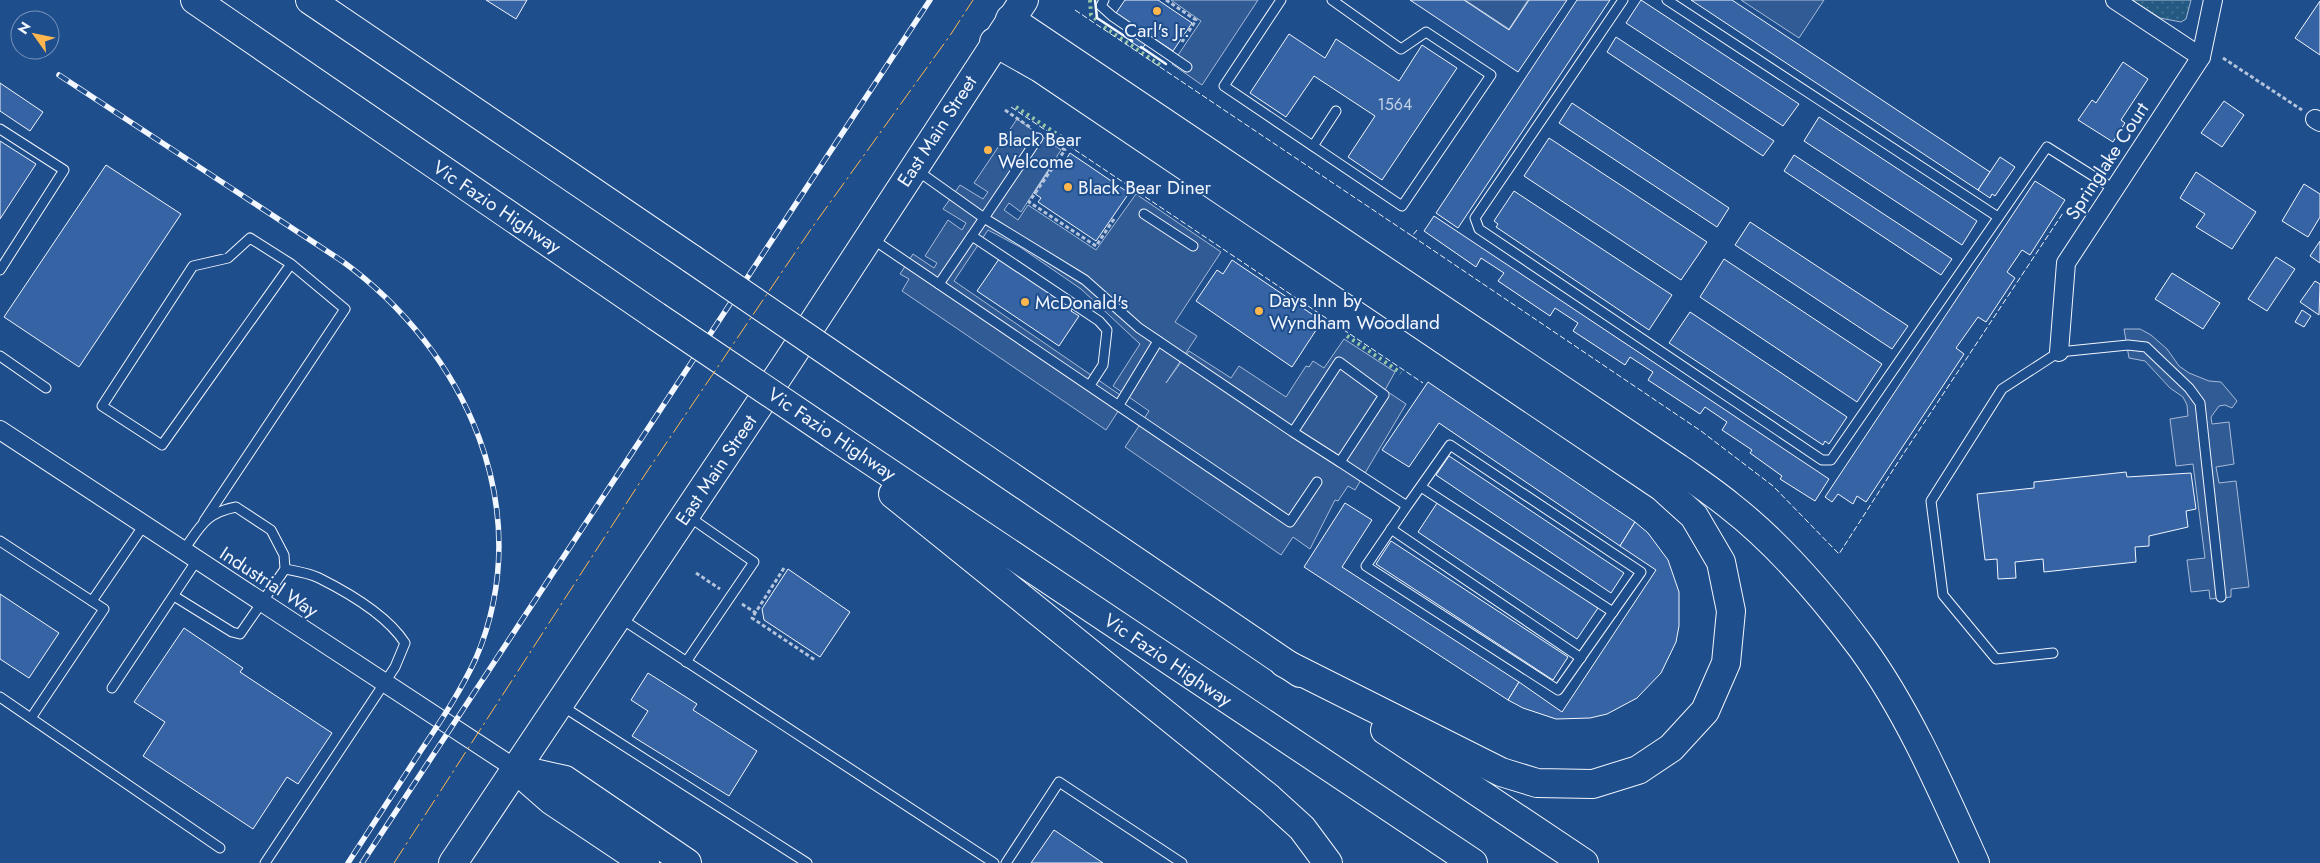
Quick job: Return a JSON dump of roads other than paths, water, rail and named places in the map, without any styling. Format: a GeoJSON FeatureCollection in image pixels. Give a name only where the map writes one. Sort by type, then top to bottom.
{"type":"FeatureCollection","features":[{"type":"Feature","properties":{"kind":"main road","name":"Vic Fazio Highway"},"geometry":{"type":"LineString","coordinates":[[194,0],[656,316],[1473,863]]}},
{"type":"Feature","properties":{"kind":"main road"},"geometry":{"type":"LineString","coordinates":[[310,0],[1284,663],[1584,863]]}},
{"type":"Feature","properties":{"kind":"main road"},"geometry":{"type":"LineString","coordinates":[[1017,9],[1662,456],[1731,506],[1769,541],[1812,586],[1862,649],[1921,748],[1975,863]]}},
{"type":"Feature","properties":{"kind":"main road","name":"East Main Street"},"geometry":{"type":"LineString","coordinates":[[453,863],[618,617],[1017,9]]}},
{"type":"Feature","properties":{"kind":"main road"},"geometry":{"type":"LineString","coordinates":[[994,42],[1040,68],[1662,487],[1694,516],[1721,562],[1731,612],[1726,663],[1705,711],[1672,748],[1638,770],[1593,784],[1537,783],[1501,772],[1284,663]]}},
{"type":"Feature","properties":{"kind":"main road"},"geometry":{"type":"LineString","coordinates":[[831,434],[900,500],[1269,798],[1302,828],[1328,863]]}},
{"type":"Feature","properties":{"kind":"main road"},"geometry":{"type":"LineString","coordinates":[[516,769],[551,800],[645,863]]}},
{"type":"Feature","properties":{"kind":"main road"},"geometry":{"type":"LineString","coordinates":[[516,769],[565,780],[688,863]]}},
{"type":"Feature","properties":{"kind":"street"},"geometry":{"type":"LineString","coordinates":[[2115,0],[2200,57]]}},
{"type":"Feature","properties":{"kind":"street","name":"Springlake Court"},"geometry":{"type":"LineString","coordinates":[[2059,352],[2066,262],[2200,57],[2213,0]]}},
{"type":"Feature","properties":{"kind":"street","name":"Industrial Way"},"geometry":{"type":"LineString","coordinates":[[0,430],[516,769]]}},
{"type":"Feature","properties":{"kind":"lane"},"geometry":{"type":"LineString","coordinates":[[1104,0],[1101,6],[1112,16],[1187,67]]}},
{"type":"Feature","properties":{"kind":"lane"},"geometry":{"type":"LineString","coordinates":[[1281,0],[1224,86],[1402,206],[1491,75],[1426,32],[1401,49],[1332,0]]}},
{"type":"Feature","properties":{"kind":"lane"},"geometry":{"type":"LineString","coordinates":[[1623,0],[1474,218],[1479,229],[1822,460],[1831,460],[2047,148],[2114,190]]}},
{"type":"Feature","properties":{"kind":"lane"},"geometry":{"type":"LineString","coordinates":[[1667,0],[1998,217]]}},
{"type":"Feature","properties":{"kind":"lane"},"geometry":{"type":"LineString","coordinates":[[1313,146],[1336,112]]}},
{"type":"Feature","properties":{"kind":"lane"},"geometry":{"type":"LineString","coordinates":[[0,129],[64,170],[0,270]]}},
{"type":"Feature","properties":{"kind":"lane"},"geometry":{"type":"LineString","coordinates":[[940,284],[1036,134]]}},
{"type":"Feature","properties":{"kind":"lane"},"geometry":{"type":"LineString","coordinates":[[913,168],[984,218],[1085,280],[1139,328],[1407,506]]}},
{"type":"Feature","properties":{"kind":"lane"},"geometry":{"type":"LineString","coordinates":[[1144,214],[1193,246]]}},
{"type":"Feature","properties":{"kind":"lane"},"geometry":{"type":"LineString","coordinates":[[869,236],[1290,522],[1317,482]]}},
{"type":"Feature","properties":{"kind":"lane"},"geometry":{"type":"LineString","coordinates":[[972,236],[1099,321],[1107,330],[1103,365],[1090,385]]}},
{"type":"Feature","properties":{"kind":"lane"},"geometry":{"type":"LineString","coordinates":[[112,688],[174,596],[204,521],[345,309],[291,264],[250,238],[228,258],[193,266],[102,406],[162,445],[291,264]]}},
{"type":"Feature","properties":{"kind":"lane"},"geometry":{"type":"LineString","coordinates":[[1119,405],[1158,341]]}},
{"type":"Feature","properties":{"kind":"lane"},"geometry":{"type":"LineString","coordinates":[[2053,652],[1996,659],[1955,609],[1944,595],[1931,501],[2002,389],[2059,352],[2128,345],[2146,348],[2189,388],[2200,403],[2221,597]]}},
{"type":"Feature","properties":{"kind":"lane"},"geometry":{"type":"LineString","coordinates":[[0,356],[46,388]]}},
{"type":"Feature","properties":{"kind":"lane"},"geometry":{"type":"LineString","coordinates":[[1293,432],[1339,362],[1384,395],[1340,462]]}},
{"type":"Feature","properties":{"kind":"lane"},"geometry":{"type":"LineString","coordinates":[[1450,445],[1641,572],[1558,690],[1366,566],[1407,506],[1450,445]]}},
{"type":"Feature","properties":{"kind":"lane"},"geometry":{"type":"LineString","coordinates":[[1421,486],[1613,612]]}},
{"type":"Feature","properties":{"kind":"lane"},"geometry":{"type":"LineString","coordinates":[[174,596],[232,632],[240,634],[285,568],[284,555],[271,530],[236,507],[218,510],[204,521]]}},
{"type":"Feature","properties":{"kind":"lane"},"geometry":{"type":"LineString","coordinates":[[686,514],[754,562],[686,662]]}},
{"type":"Feature","properties":{"kind":"lane"},"geometry":{"type":"LineString","coordinates":[[92,602],[144,525]]}},
{"type":"Feature","properties":{"kind":"lane"},"geometry":{"type":"LineString","coordinates":[[1391,529],[1581,658]]}},
{"type":"Feature","properties":{"kind":"lane"},"geometry":{"type":"LineString","coordinates":[[0,541],[104,609],[31,718]]}},
{"type":"Feature","properties":{"kind":"lane"},"geometry":{"type":"LineString","coordinates":[[265,863],[395,667],[405,643],[395,628],[382,615],[317,577],[285,568]]}},
{"type":"Feature","properties":{"kind":"lane"},"geometry":{"type":"LineString","coordinates":[[618,617],[994,863]]}},
{"type":"Feature","properties":{"kind":"lane"},"geometry":{"type":"LineString","coordinates":[[0,697],[220,848]]}},
{"type":"Feature","properties":{"kind":"lane"},"geometry":{"type":"LineString","coordinates":[[560,704],[806,863]]}},
{"type":"Feature","properties":{"kind":"lane"},"geometry":{"type":"LineString","coordinates":[[1006,863],[1059,782],[1182,863]]}},
{"type":"Feature","properties":{"kind":"railway"},"geometry":{"type":"LineString","coordinates":[[362,863],[930,0]]}},
{"type":"Feature","properties":{"kind":"railway"},"geometry":{"type":"LineString","coordinates":[[59,75],[342,261],[386,298],[424,340],[455,386],[479,437],[494,490],[499,546],[493,602],[476,658],[443,718],[348,863]]}},
{"type":"Feature","properties":{"kind":"place","name":"Carl's Jr."},"geometry":{"type":"Point","coordinates":[1157,11]}},
{"type":"Feature","properties":{"kind":"place","name":"Black Bear Welcome"},"geometry":{"type":"Point","coordinates":[988,150]}},
{"type":"Feature","properties":{"kind":"place","name":"Black Bear Diner"},"geometry":{"type":"Point","coordinates":[1068,187]}},
{"type":"Feature","properties":{"kind":"place","name":"McDonald's"},"geometry":{"type":"Point","coordinates":[1025,302]}},
{"type":"Feature","properties":{"kind":"place","name":"Days Inn by Wyndham Woodland"},"geometry":{"type":"Point","coordinates":[1259,311]}}]}
